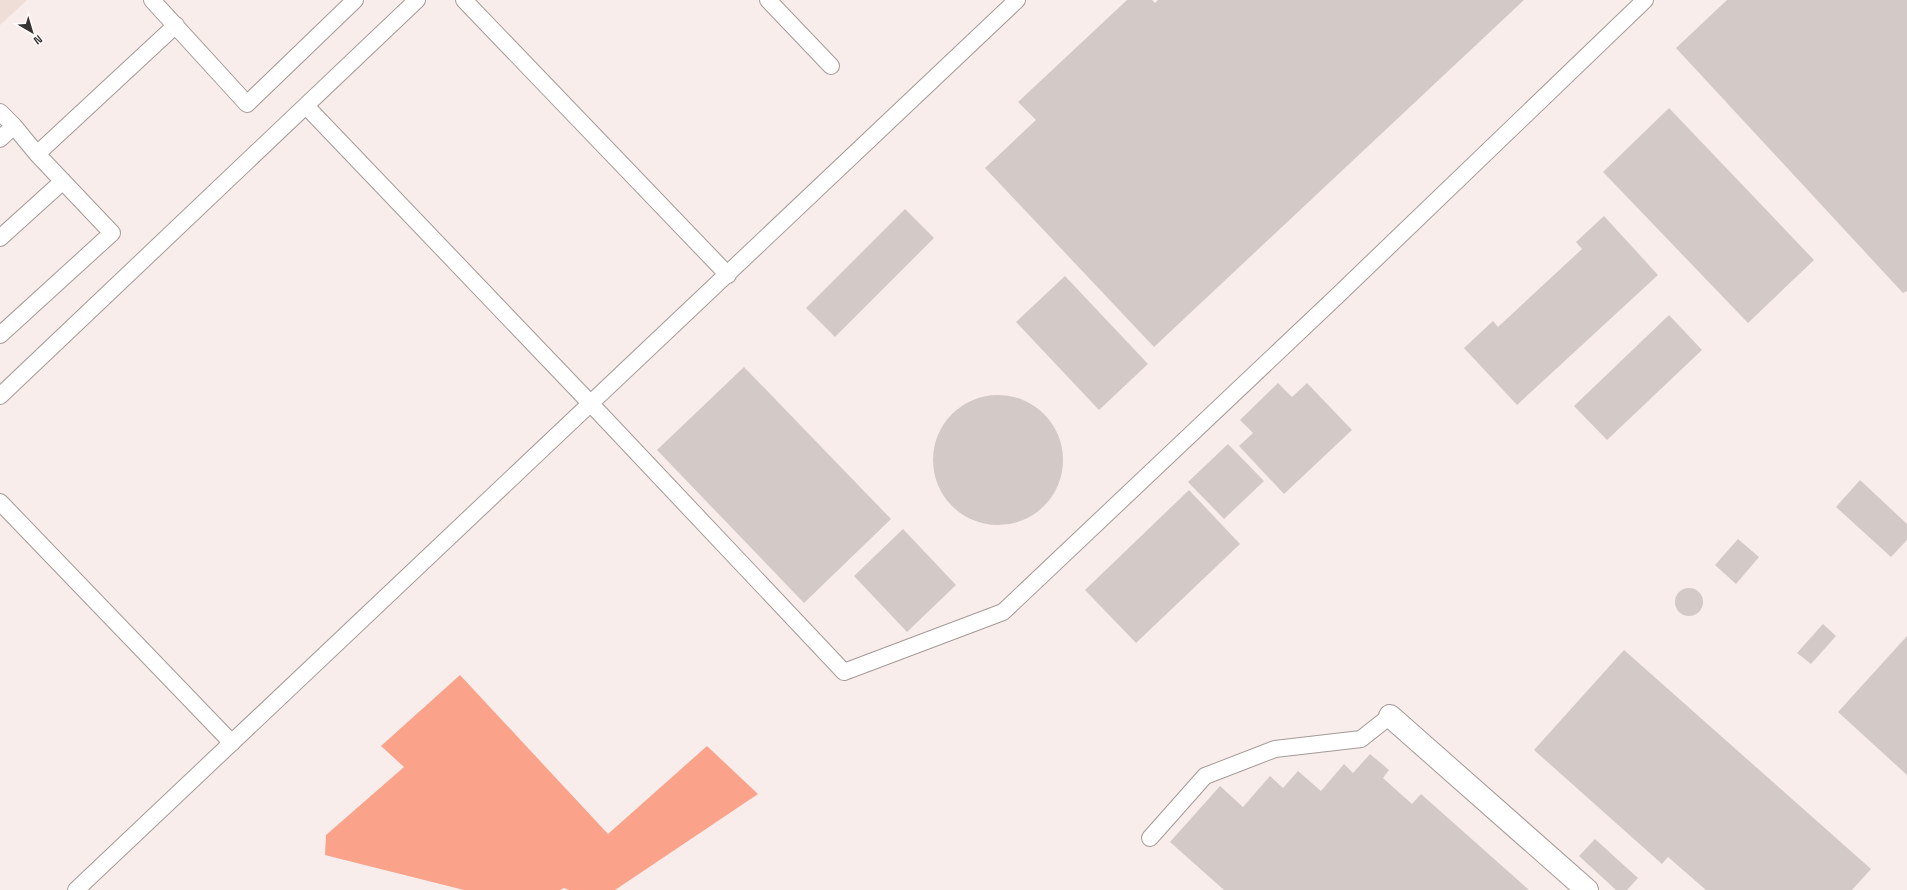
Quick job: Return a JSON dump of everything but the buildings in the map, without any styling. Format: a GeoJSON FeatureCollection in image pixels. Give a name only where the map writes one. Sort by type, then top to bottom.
{"type":"FeatureCollection","features":[{"type":"Feature","properties":{"kind":"street"},"geometry":{"type":"LineString","coordinates":[[1390,716],[1587,890]]}},
{"type":"Feature","properties":{"kind":"lane"},"geometry":{"type":"LineString","coordinates":[[152,0],[247,104],[355,0]]}},
{"type":"Feature","properties":{"kind":"lane"},"geometry":{"type":"LineString","coordinates":[[0,396],[417,0]]}},
{"type":"Feature","properties":{"kind":"lane"},"geometry":{"type":"LineString","coordinates":[[464,0],[728,275]]}},
{"type":"Feature","properties":{"kind":"lane"},"geometry":{"type":"LineString","coordinates":[[768,0],[830,66]]}},
{"type":"Feature","properties":{"kind":"lane"},"geometry":{"type":"LineString","coordinates":[[76,890],[728,275],[1017,0]]}},
{"type":"Feature","properties":{"kind":"lane"},"geometry":{"type":"LineString","coordinates":[[306,106],[591,404],[844,672],[1003,612],[1342,292],[1639,2]]}},
{"type":"Feature","properties":{"kind":"lane"},"geometry":{"type":"LineString","coordinates":[[37,154],[176,25]]}},
{"type":"Feature","properties":{"kind":"lane"},"geometry":{"type":"LineString","coordinates":[[0,112],[14,126],[37,154],[112,233],[0,334]]}},
{"type":"Feature","properties":{"kind":"lane"},"geometry":{"type":"LineString","coordinates":[[0,139],[14,126]]}},
{"type":"Feature","properties":{"kind":"lane"},"geometry":{"type":"LineString","coordinates":[[0,238],[63,181]]}},
{"type":"Feature","properties":{"kind":"lane"},"geometry":{"type":"LineString","coordinates":[[0,502],[232,743]]}},
{"type":"Feature","properties":{"kind":"lane"},"geometry":{"type":"LineString","coordinates":[[1150,838],[1205,776],[1275,749],[1361,739],[1390,716]]}},
{"type":"Feature","properties":{"kind":"shaded area"},"geometry":{"type":"Polygon","coordinates":[[[0,0],[27,0],[0,25],[0,0]]]}},
{"type":"Feature","properties":{"kind":"shaded area"},"geometry":{"type":"Polygon","coordinates":[[[460,675],[608,834],[707,746],[758,794],[615,890],[569,890],[564,888],[560,890],[464,890],[325,855],[326,835],[404,767],[381,746],[460,675]]]}}]}
